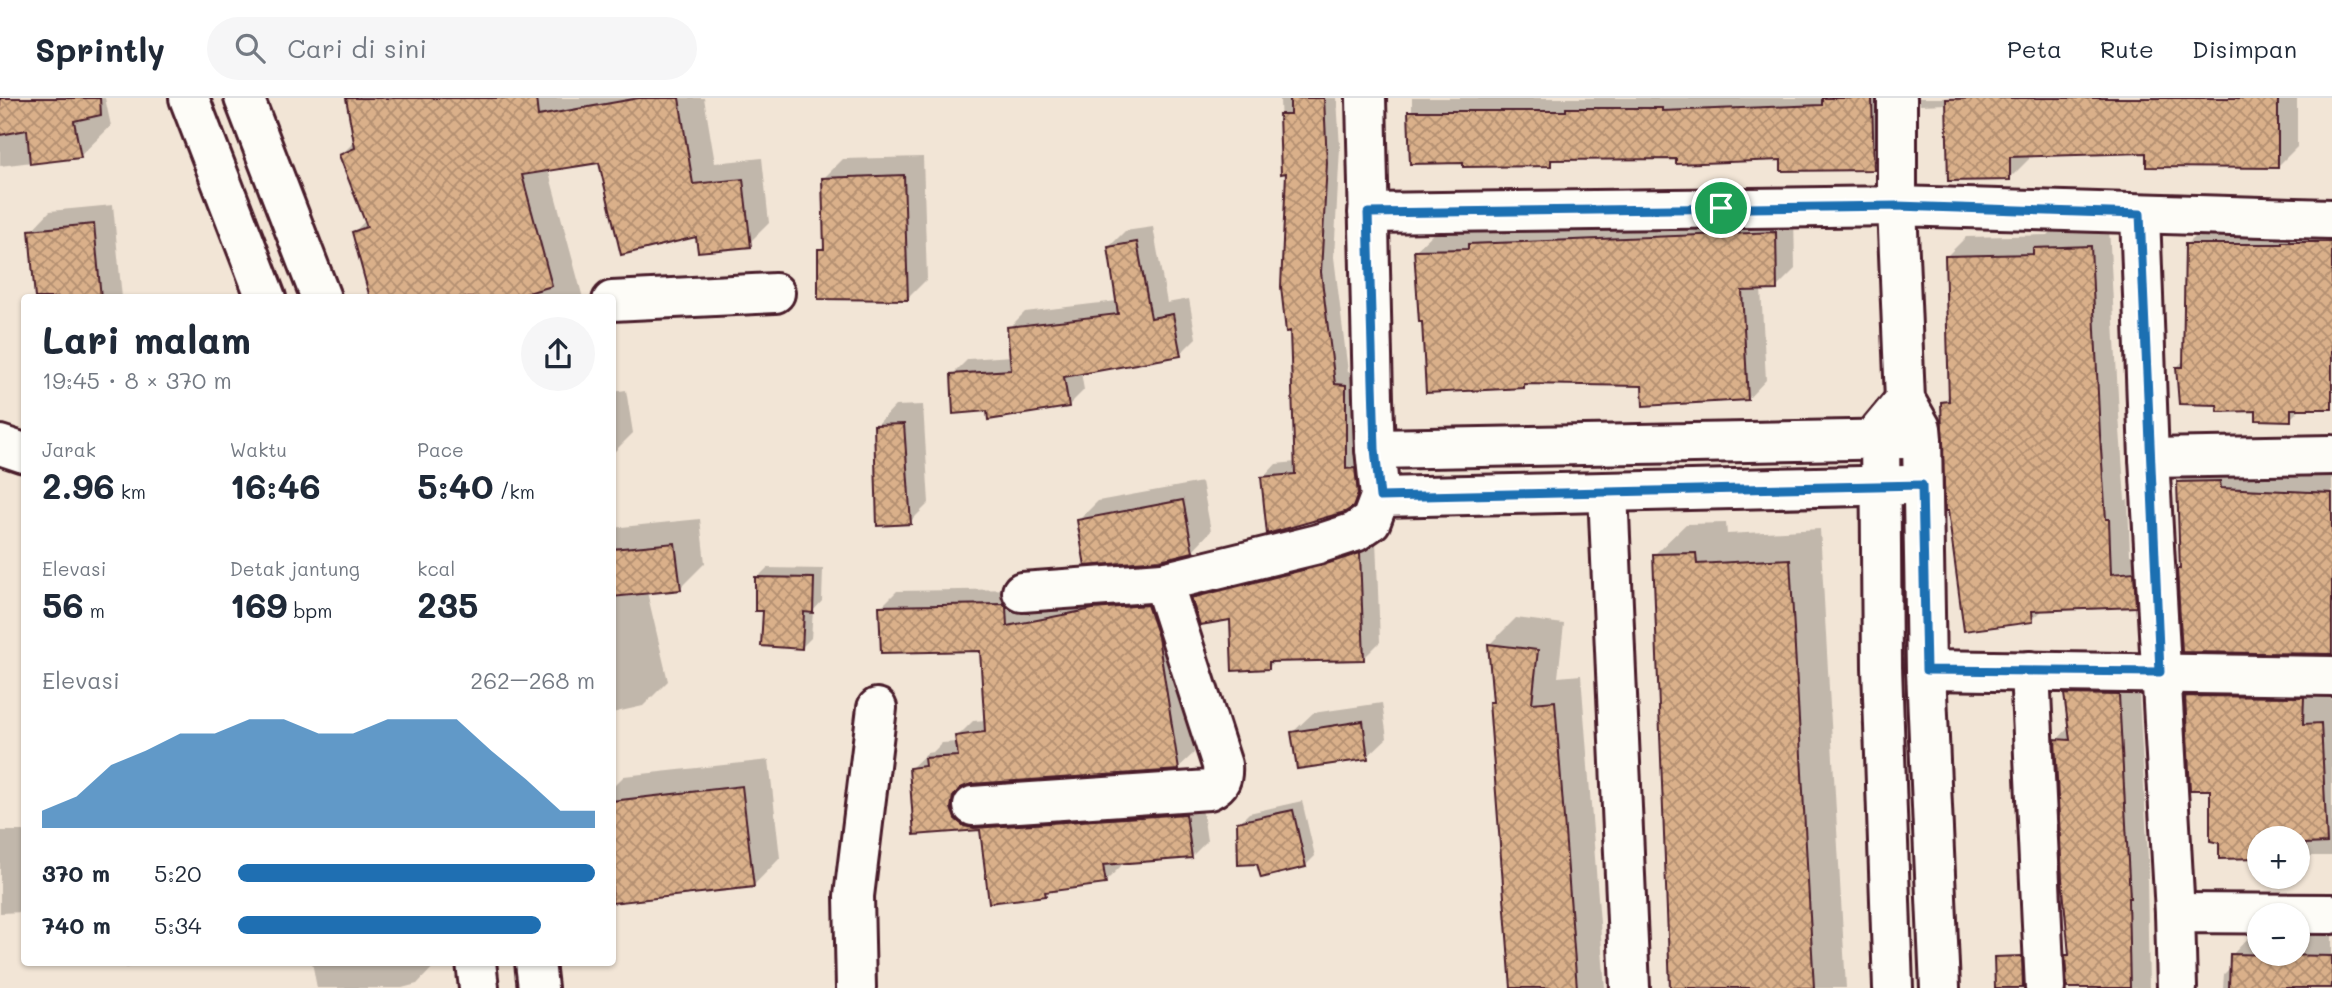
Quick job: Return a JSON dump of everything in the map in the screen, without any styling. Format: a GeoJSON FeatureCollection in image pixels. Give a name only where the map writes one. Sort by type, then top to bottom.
{"type":"FeatureCollection","features":[{"type":"Feature","properties":{"kind":"street"},"geometry":{"type":"LineString","coordinates":[[190,98],[264,294]]}},
{"type":"Feature","properties":{"kind":"street"},"geometry":{"type":"LineString","coordinates":[[244,98],[319,294]]}},
{"type":"Feature","properties":{"kind":"street"},"geometry":{"type":"LineString","coordinates":[[1023,592],[1163,582],[1318,544],[1355,532],[1371,521],[1380,497],[1375,449],[1366,98]]}},
{"type":"Feature","properties":{"kind":"street"},"geometry":{"type":"LineString","coordinates":[[1897,98],[1897,206],[1905,400],[1921,428],[1922,439],[1926,670],[1940,988]]}},
{"type":"Feature","properties":{"kind":"street"},"geometry":{"type":"LineString","coordinates":[[1368,213],[1897,206],[2332,219]]}},
{"type":"Feature","properties":{"kind":"street"},"geometry":{"type":"LineString","coordinates":[[2140,214],[2149,458],[2175,913],[2176,988]]}},
{"type":"Feature","properties":{"kind":"street"},"geometry":{"type":"LineString","coordinates":[[616,301],[775,293]]}},
{"type":"Feature","properties":{"kind":"street"},"geometry":{"type":"LineString","coordinates":[[1893,988],[1882,667],[1880,439],[1881,430],[1905,400]]}},
{"type":"Feature","properties":{"kind":"street"},"geometry":{"type":"LineString","coordinates":[[1375,449],[1922,439]]}},
{"type":"Feature","properties":{"kind":"street"},"geometry":{"type":"LineString","coordinates":[[0,445],[21,452]]}},
{"type":"Feature","properties":{"kind":"street"},"geometry":{"type":"LineString","coordinates":[[2149,458],[2332,455]]}},
{"type":"Feature","properties":{"kind":"street"},"geometry":{"type":"LineString","coordinates":[[1380,497],[1922,485]]}},
{"type":"Feature","properties":{"kind":"street"},"geometry":{"type":"LineString","coordinates":[[1608,492],[1630,988]]}},
{"type":"Feature","properties":{"kind":"street"},"geometry":{"type":"LineString","coordinates":[[973,806],[1209,790],[1217,786],[1222,780],[1222,765],[1163,582]]}},
{"type":"Feature","properties":{"kind":"street"},"geometry":{"type":"LineString","coordinates":[[1926,670],[2332,676]]}},
{"type":"Feature","properties":{"kind":"street"},"geometry":{"type":"LineString","coordinates":[[2030,671],[2045,988]]}},
{"type":"Feature","properties":{"kind":"street"},"geometry":{"type":"LineString","coordinates":[[856,988],[853,896],[877,708]]}},
{"type":"Feature","properties":{"kind":"street"},"geometry":{"type":"LineString","coordinates":[[2175,913],[2332,914]]}},
{"type":"Feature","properties":{"kind":"street"},"geometry":{"type":"LineString","coordinates":[[476,966],[479,988]]}},
{"type":"Feature","properties":{"kind":"street"},"geometry":{"type":"LineString","coordinates":[[535,966],[538,988]]}},
{"type":"Feature","properties":{"kind":"building"},"geometry":{"type":"Polygon","coordinates":[[[0,98],[100,98],[101,115],[74,121],[81,158],[30,164],[27,130],[0,135],[0,98]]]}},
{"type":"Feature","properties":{"kind":"building"},"geometry":{"type":"Polygon","coordinates":[[[346,98],[536,98],[538,116],[639,98],[679,98],[693,184],[743,179],[751,247],[698,252],[696,237],[621,255],[599,163],[522,175],[552,286],[525,294],[369,294],[352,232],[367,227],[339,155],[355,148],[346,98]]]}},
{"type":"Feature","properties":{"kind":"building"},"geometry":{"type":"Polygon","coordinates":[[[1290,98],[1324,98],[1327,163],[1321,272],[1335,384],[1346,385],[1346,469],[1355,468],[1358,494],[1353,507],[1345,512],[1267,534],[1261,477],[1295,474],[1290,331],[1286,332],[1281,287],[1286,173],[1281,174],[1279,114],[1290,114],[1290,98]]]}},
{"type":"Feature","properties":{"kind":"building"},"geometry":{"type":"Polygon","coordinates":[[[1822,98],[1872,98],[1874,170],[1781,171],[1781,160],[1676,164],[1676,159],[1551,160],[1551,166],[1463,167],[1463,163],[1410,164],[1408,111],[1662,108],[1662,111],[1822,105],[1822,98]]]}},
{"type":"Feature","properties":{"kind":"building"},"geometry":{"type":"Polygon","coordinates":[[[2278,98],[2278,168],[2146,167],[2146,153],[2010,157],[2010,180],[1948,181],[1946,99],[2278,98]]]}},
{"type":"Feature","properties":{"kind":"building"},"geometry":{"type":"Polygon","coordinates":[[[904,175],[908,300],[818,299],[818,249],[824,249],[822,178],[904,175]]]}},
{"type":"Feature","properties":{"kind":"building"},"geometry":{"type":"Polygon","coordinates":[[[94,224],[101,294],[35,294],[29,230],[94,224]]]}},
{"type":"Feature","properties":{"kind":"building"},"geometry":{"type":"Polygon","coordinates":[[[1776,232],[1777,290],[1742,291],[1748,400],[1643,406],[1642,386],[1524,384],[1524,388],[1426,393],[1414,250],[1468,249],[1468,244],[1776,232]]]}},
{"type":"Feature","properties":{"kind":"building"},"geometry":{"type":"Polygon","coordinates":[[[1137,242],[1151,318],[1173,314],[1181,356],[1064,377],[1069,407],[988,420],[987,411],[953,414],[951,374],[1011,370],[1007,327],[1118,314],[1108,247],[1137,242]]]}},
{"type":"Feature","properties":{"kind":"building"},"geometry":{"type":"Polygon","coordinates":[[[2332,242],[2332,409],[2291,409],[2291,421],[2256,420],[2256,411],[2218,412],[2217,405],[2179,404],[2176,367],[2183,367],[2185,244],[2332,242]]]}},
{"type":"Feature","properties":{"kind":"building"},"geometry":{"type":"Polygon","coordinates":[[[2091,246],[2100,435],[2106,519],[2109,519],[2111,574],[2134,572],[2136,607],[2032,611],[2033,622],[1964,631],[1948,511],[1945,511],[1941,402],[1949,401],[1945,256],[2033,254],[2033,248],[2091,246]]]}},
{"type":"Feature","properties":{"kind":"building"},"geometry":{"type":"Polygon","coordinates":[[[904,424],[911,524],[877,526],[874,425],[904,424]]]}},
{"type":"Feature","properties":{"kind":"building"},"geometry":{"type":"Polygon","coordinates":[[[2220,481],[2221,488],[2332,493],[2332,654],[2182,652],[2177,569],[2180,569],[2177,482],[2220,481]]]}},
{"type":"Feature","properties":{"kind":"building"},"geometry":{"type":"Polygon","coordinates":[[[1183,500],[1193,552],[1160,560],[1085,566],[1077,520],[1183,500]]]}},
{"type":"Feature","properties":{"kind":"building"},"geometry":{"type":"Polygon","coordinates":[[[675,543],[681,590],[616,597],[616,549],[675,543]]]}},
{"type":"Feature","properties":{"kind":"building"},"geometry":{"type":"Polygon","coordinates":[[[1360,553],[1364,660],[1269,662],[1269,669],[1232,671],[1230,620],[1200,625],[1191,598],[1360,553]]]}},
{"type":"Feature","properties":{"kind":"building"},"geometry":{"type":"Polygon","coordinates":[[[1696,553],[1697,564],[1790,559],[1814,988],[1670,988],[1653,554],[1696,553]]]}},
{"type":"Feature","properties":{"kind":"building"},"geometry":{"type":"Polygon","coordinates":[[[755,577],[814,578],[813,613],[804,612],[802,649],[761,646],[763,611],[755,611],[755,577]]]}},
{"type":"Feature","properties":{"kind":"building"},"geometry":{"type":"Polygon","coordinates":[[[1004,604],[1007,626],[1093,609],[1147,605],[1158,637],[1179,770],[971,784],[960,788],[953,797],[951,808],[955,819],[964,826],[974,828],[1186,814],[1192,858],[1103,865],[1106,884],[1045,892],[1046,896],[989,903],[980,830],[914,835],[909,768],[925,766],[924,758],[958,756],[955,736],[985,732],[980,651],[881,653],[879,606],[1004,604]]]}},
{"type":"Feature","properties":{"kind":"building"},"geometry":{"type":"Polygon","coordinates":[[[1488,644],[1538,650],[1532,703],[1555,701],[1577,988],[1511,988],[1489,702],[1493,702],[1488,644]]]}},
{"type":"Feature","properties":{"kind":"building"},"geometry":{"type":"Polygon","coordinates":[[[2064,694],[2119,695],[2130,898],[2130,988],[2067,988],[2065,955],[2069,955],[2055,739],[2070,740],[2064,694]]]}},
{"type":"Feature","properties":{"kind":"building"},"geometry":{"type":"Polygon","coordinates":[[[2185,696],[2304,697],[2303,724],[2321,723],[2327,843],[2310,844],[2310,826],[2247,826],[2247,858],[2219,859],[2219,843],[2210,841],[2210,790],[2190,790],[2185,696]]]}},
{"type":"Feature","properties":{"kind":"building"},"geometry":{"type":"Polygon","coordinates":[[[1363,721],[1368,759],[1297,769],[1291,732],[1363,721]]]}},
{"type":"Feature","properties":{"kind":"building"},"geometry":{"type":"Polygon","coordinates":[[[742,786],[754,887],[616,903],[616,801],[742,786]]]}},
{"type":"Feature","properties":{"kind":"building"},"geometry":{"type":"Polygon","coordinates":[[[1293,810],[1306,867],[1261,878],[1257,864],[1238,865],[1237,822],[1293,810]]]}},
{"type":"Feature","properties":{"kind":"building"},"geometry":{"type":"Polygon","coordinates":[[[2230,954],[2247,954],[2247,966],[2310,966],[2310,956],[2332,956],[2332,988],[2229,988],[2230,954]]]}},
{"type":"Feature","properties":{"kind":"building"},"geometry":{"type":"Polygon","coordinates":[[[2022,956],[2023,988],[1995,988],[1994,957],[2022,956]]]}},
{"type":"Feature","properties":{"kind":"route"},"geometry":{"type":"LineString","coordinates":[[1897,206],[2140,214],[2160,672],[1926,670],[1922,485],[1380,497],[1375,449],[1368,213],[1721,208],[1897,206]]}}]}
